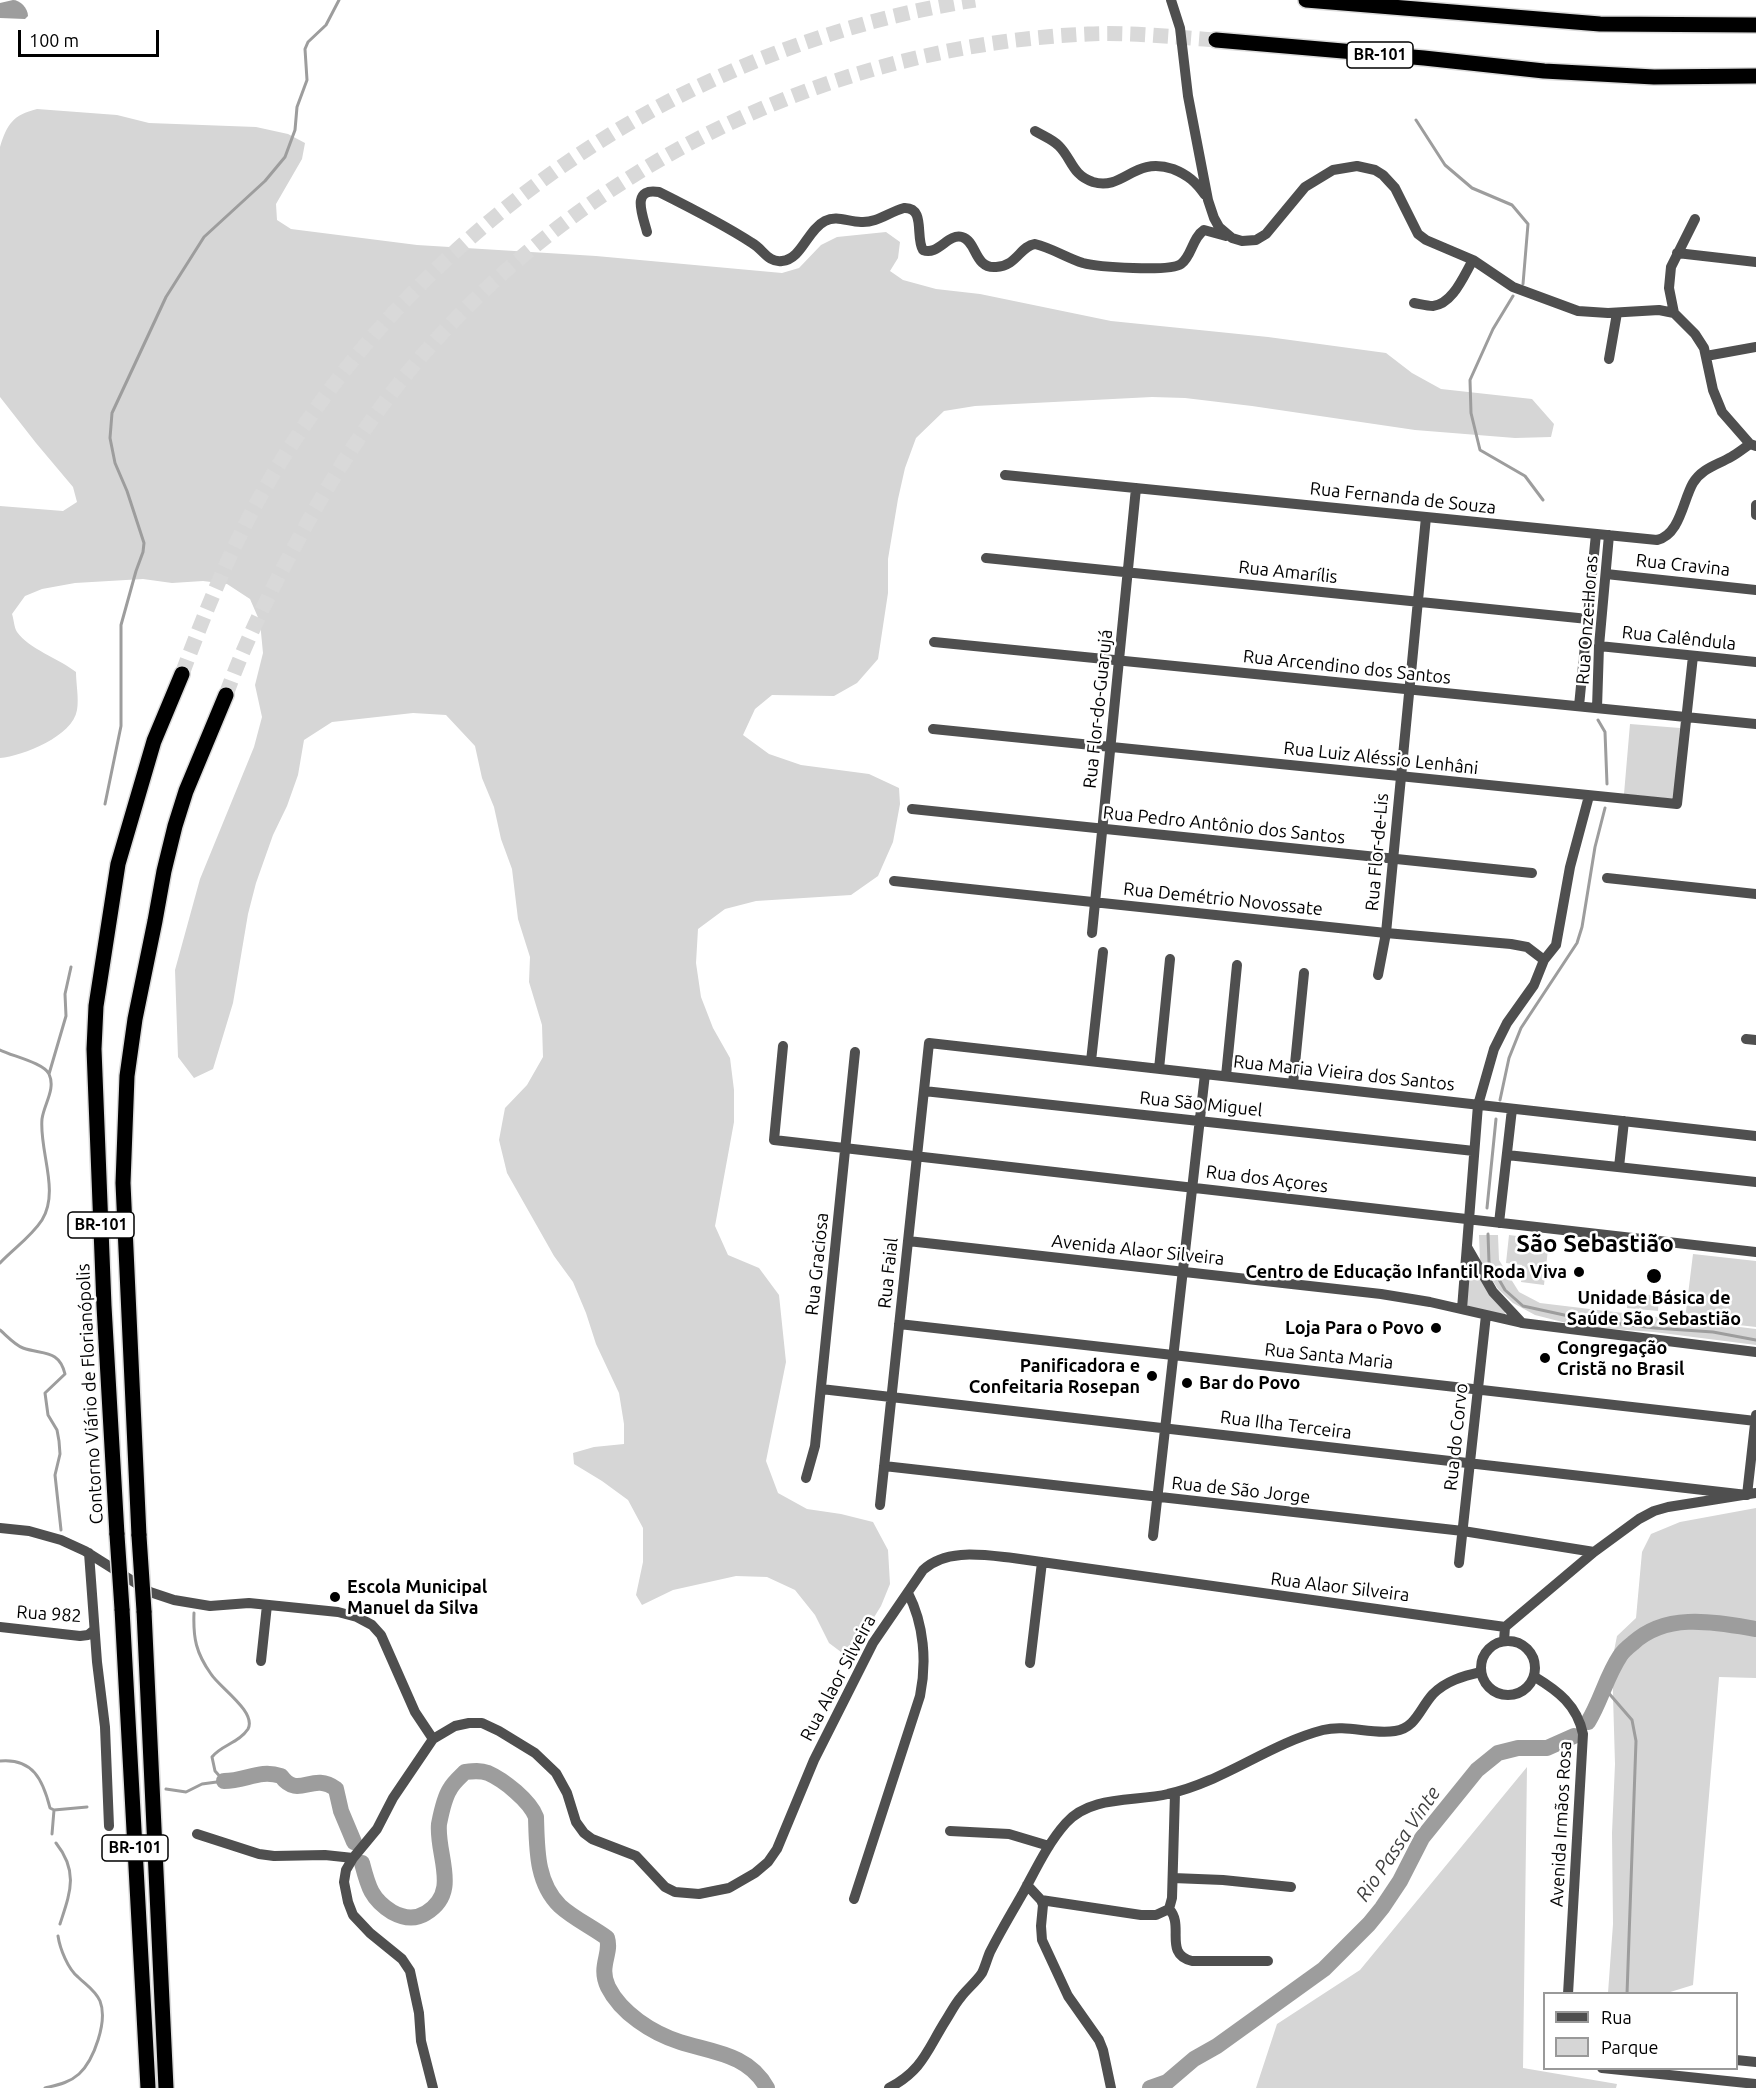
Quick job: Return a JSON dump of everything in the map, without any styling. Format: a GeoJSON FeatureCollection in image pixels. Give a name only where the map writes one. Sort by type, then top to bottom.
{"type":"FeatureCollection","features":[{"type":"Feature","properties":{"kind":"highway"},"geometry":{"type":"LineString","coordinates":[[1306,0],[1600,24],[1756,25]]}},
{"type":"Feature","properties":{"kind":"highway","name":"BR-101"},"geometry":{"type":"LineString","coordinates":[[1216,40],[1424,58],[1544,72],[1654,77],[1756,76]]}},
{"type":"Feature","properties":{"kind":"highway","name":"Contorno Viário de Florianópolis"},"geometry":{"type":"LineString","coordinates":[[148,2088],[103,1295],[94,1049],[96,1006],[118,864],[154,741],[182,674]]}},
{"type":"Feature","properties":{"kind":"highway","name":"BR-101"},"geometry":{"type":"LineString","coordinates":[[166,2088],[123,1183],[126,1076],[164,871],[175,826],[186,791],[226,695]]}},
{"type":"Feature","properties":{"kind":"street"},"geometry":{"type":"LineString","coordinates":[[1172,0],[1180,28],[1188,96],[1208,200],[1214,218],[1232,238]]}},
{"type":"Feature","properties":{"kind":"street"},"geometry":{"type":"LineString","coordinates":[[1035,131],[1057,144],[1075,170],[1096,183],[1112,183],[1143,167],[1162,166],[1191,178],[1198,184],[1208,200]]}},
{"type":"Feature","properties":{"kind":"street"},"geometry":{"type":"LineString","coordinates":[[647,232],[641,199],[644,193],[650,190],[659,192],[730,229],[756,245],[774,261],[783,261],[796,255],[817,226],[826,220],[836,218],[870,221],[898,209],[909,208],[915,211],[918,218],[920,246],[923,250],[933,251],[957,237],[962,237],[986,266],[994,267],[1013,262],[1027,247],[1035,244],[1086,264],[1108,267],[1174,267],[1185,259],[1197,235],[1204,230],[1242,241],[1256,240],[1266,234],[1305,187],[1333,170],[1357,166],[1374,170],[1389,181],[1402,199],[1410,222],[1418,234],[1426,240],[1473,260],[1513,287],[1578,311],[1617,313],[1652,310],[1674,314],[1695,334],[1706,356],[1717,403],[1729,421],[1753,445]]}},
{"type":"Feature","properties":{"kind":"street"},"geometry":{"type":"LineString","coordinates":[[1674,314],[1669,276],[1677,253],[1695,219]]}},
{"type":"Feature","properties":{"kind":"street"},"geometry":{"type":"LineString","coordinates":[[1677,253],[1756,262]]}},
{"type":"Feature","properties":{"kind":"street"},"geometry":{"type":"LineString","coordinates":[[1414,303],[1433,306],[1441,303],[1458,285],[1473,260]]}},
{"type":"Feature","properties":{"kind":"street"},"geometry":{"type":"LineString","coordinates":[[1609,359],[1617,313]]}},
{"type":"Feature","properties":{"kind":"street"},"geometry":{"type":"LineString","coordinates":[[1706,356],[1756,347]]}},
{"type":"Feature","properties":{"kind":"street","name":"Rua Fernanda de Souza"},"geometry":{"type":"LineString","coordinates":[[1005,475],[1657,540],[1669,534],[1698,475],[1753,445]]}},
{"type":"Feature","properties":{"kind":"street","name":"Rua Flor-do-Guarujá"},"geometry":{"type":"LineString","coordinates":[[1092,933],[1136,488]]}},
{"type":"Feature","properties":{"kind":"street"},"geometry":{"type":"LineString","coordinates":[[1756,505],[1756,514]]}},
{"type":"Feature","properties":{"kind":"street","name":"Rua Flor-de-Lis"},"geometry":{"type":"LineString","coordinates":[[1378,975],[1386,933],[1426,517]]}},
{"type":"Feature","properties":{"kind":"street","name":"Rua Onze-Horas"},"geometry":{"type":"LineString","coordinates":[[1579,706],[1596,534]]}},
{"type":"Feature","properties":{"kind":"street","name":"Rua Onze-Horas"},"geometry":{"type":"LineString","coordinates":[[1598,708],[1599,646],[1609,535]]}},
{"type":"Feature","properties":{"kind":"street","name":"Rua Amarílis"},"geometry":{"type":"LineString","coordinates":[[986,558],[1588,619]]}},
{"type":"Feature","properties":{"kind":"street","name":"Rua Cravina"},"geometry":{"type":"LineString","coordinates":[[1606,574],[1756,590]]}},
{"type":"Feature","properties":{"kind":"street","name":"Rua Arcendino dos Santos"},"geometry":{"type":"LineString","coordinates":[[934,642],[1756,724]]}},
{"type":"Feature","properties":{"kind":"street","name":"Rua Calêndula"},"geometry":{"type":"LineString","coordinates":[[1599,646],[1756,662]]}},
{"type":"Feature","properties":{"kind":"street","name":"Rua Luiz Aléssio Lenhâni"},"geometry":{"type":"LineString","coordinates":[[933,729],[1677,804],[1693,656]]}},
{"type":"Feature","properties":{"kind":"street"},"geometry":{"type":"LineString","coordinates":[[1462,1309],[1478,1105],[1494,1049],[1507,1023],[1534,985],[1544,960],[1556,945],[1570,867],[1589,796]]}},
{"type":"Feature","properties":{"kind":"street","name":"Rua Pedro Antônio dos Santos"},"geometry":{"type":"LineString","coordinates":[[912,809],[1532,873]]}},
{"type":"Feature","properties":{"kind":"street"},"geometry":{"type":"LineString","coordinates":[[1607,878],[1756,894]]}},
{"type":"Feature","properties":{"kind":"street","name":"Rua Demétrio Novossate"},"geometry":{"type":"LineString","coordinates":[[894,881],[1511,944],[1527,947],[1544,960]]}},
{"type":"Feature","properties":{"kind":"street"},"geometry":{"type":"LineString","coordinates":[[1091,1061],[1103,952]]}},
{"type":"Feature","properties":{"kind":"street"},"geometry":{"type":"LineString","coordinates":[[1159,1069],[1170,959]]}},
{"type":"Feature","properties":{"kind":"street"},"geometry":{"type":"LineString","coordinates":[[1226,1076],[1237,965]]}},
{"type":"Feature","properties":{"kind":"street"},"geometry":{"type":"LineString","coordinates":[[1293,1084],[1304,973]]}},
{"type":"Feature","properties":{"kind":"street","name":"Rua Maria Vieira dos Santos"},"geometry":{"type":"LineString","coordinates":[[928,1043],[1756,1136]]}},
{"type":"Feature","properties":{"kind":"street","name":"Rua Faial"},"geometry":{"type":"LineString","coordinates":[[880,1505],[928,1043]]}},
{"type":"Feature","properties":{"kind":"street","name":"Rua dos Açores"},"geometry":{"type":"LineString","coordinates":[[783,1046],[774,1140],[1756,1252]]}},
{"type":"Feature","properties":{"kind":"street","name":"Rua Graciosa"},"geometry":{"type":"LineString","coordinates":[[806,1479],[815,1446],[855,1052]]}},
{"type":"Feature","properties":{"kind":"street"},"geometry":{"type":"LineString","coordinates":[[1153,1536],[1205,1074]]}},
{"type":"Feature","properties":{"kind":"street","name":"Rua São Miguel"},"geometry":{"type":"LineString","coordinates":[[924,1091],[1474,1151]]}},
{"type":"Feature","properties":{"kind":"street"},"geometry":{"type":"LineString","coordinates":[[1499,1223],[1512,1108]]}},
{"type":"Feature","properties":{"kind":"street"},"geometry":{"type":"LineString","coordinates":[[1619,1167],[1624,1121]]}},
{"type":"Feature","properties":{"kind":"street"},"geometry":{"type":"LineString","coordinates":[[1507,1155],[1756,1182]]}},
{"type":"Feature","properties":{"kind":"street","name":"Avenida Alaor Silveira"},"geometry":{"type":"LineString","coordinates":[[908,1241],[1380,1294],[1522,1323],[1756,1352]]}},
{"type":"Feature","properties":{"kind":"street"},"geometry":{"type":"LineString","coordinates":[[1466,1247],[1492,1292],[1522,1323]]}},
{"type":"Feature","properties":{"kind":"street","name":"Rua do Corvo"},"geometry":{"type":"LineString","coordinates":[[1459,1563],[1486,1315]]}},
{"type":"Feature","properties":{"kind":"street","name":"Rua Santa Maria"},"geometry":{"type":"LineString","coordinates":[[899,1324],[1756,1421]]}},
{"type":"Feature","properties":{"kind":"street","name":"Rua Ilha Terceira"},"geometry":{"type":"LineString","coordinates":[[821,1389],[1752,1494]]}},
{"type":"Feature","properties":{"kind":"street"},"geometry":{"type":"LineString","coordinates":[[1504,1641],[1505,1627],[1594,1552],[1639,1519],[1654,1511],[1752,1494],[1756,1415]]}},
{"type":"Feature","properties":{"kind":"street","name":"Rua de São Jorge"},"geometry":{"type":"LineString","coordinates":[[884,1466],[1463,1531],[1594,1552]]}},
{"type":"Feature","properties":{"kind":"street"},"geometry":{"type":"LineString","coordinates":[[0,1528],[29,1531],[61,1540],[89,1553],[150,1592],[174,1600],[210,1606],[249,1603],[338,1612],[357,1617],[372,1625],[381,1635],[415,1712],[433,1739],[393,1798],[377,1829],[353,1858],[346,1870],[344,1882],[353,1915],[370,1933],[402,1959],[410,1971],[421,2041],[433,2088]]}},
{"type":"Feature","properties":{"kind":"street"},"geometry":{"type":"LineString","coordinates":[[89,1553],[94,1630],[106,1736],[109,1826]]}},
{"type":"Feature","properties":{"kind":"street","name":"Rua Alaor Silveira"},"geometry":{"type":"LineString","coordinates":[[433,1739],[455,1726],[469,1723],[482,1723],[499,1731],[535,1753],[556,1773],[567,1793],[576,1822],[584,1833],[592,1839],[636,1856],[665,1887],[675,1892],[699,1894],[729,1888],[755,1873],[768,1862],[777,1849],[814,1760],[873,1642],[930,1564],[949,1557],[983,1555],[1042,1562],[1505,1627]]}},
{"type":"Feature","properties":{"kind":"street"},"geometry":{"type":"LineString","coordinates":[[1030,1663],[1042,1562]]}},
{"type":"Feature","properties":{"kind":"street"},"geometry":{"type":"LineString","coordinates":[[854,1899],[923,1681],[921,1635],[908,1593]]}},
{"type":"Feature","properties":{"kind":"street"},"geometry":{"type":"LineString","coordinates":[[261,1661],[267,1605]]}},
{"type":"Feature","properties":{"kind":"street","name":"Rua 982"},"geometry":{"type":"LineString","coordinates":[[0,1627],[80,1636],[87,1635],[94,1630]]}},
{"type":"Feature","properties":{"kind":"street"},"geometry":{"type":"LineString","coordinates":[[1504,1641],[1515,1642],[1529,1651],[1535,1660],[1534,1677],[1525,1690],[1515,1695],[1503,1695],[1489,1687],[1481,1672],[1486,1652],[1494,1645],[1504,1641]]}},
{"type":"Feature","properties":{"kind":"street"},"geometry":{"type":"LineString","coordinates":[[889,2088],[920,2064],[932,2047],[940,2029],[961,1997],[982,1972],[990,1953],[1049,1846],[1067,1822],[1091,1806],[1175,1793],[1207,1782],[1324,1730],[1395,1731],[1405,1728],[1418,1716],[1434,1693],[1460,1677],[1481,1672]]}},
{"type":"Feature","properties":{"kind":"street","name":"Avenida Irmãos Rosa"},"geometry":{"type":"LineString","coordinates":[[1534,1677],[1556,1690],[1569,1702],[1578,1717],[1583,1734],[1568,1992]]}},
{"type":"Feature","properties":{"kind":"street"},"geometry":{"type":"LineString","coordinates":[[1041,1900],[1141,1915],[1156,1915],[1169,1909],[1172,1898],[1175,1793]]}},
{"type":"Feature","properties":{"kind":"street"},"geometry":{"type":"LineString","coordinates":[[950,1832],[1009,1834],[1049,1846]]}},
{"type":"Feature","properties":{"kind":"street"},"geometry":{"type":"LineString","coordinates":[[197,1834],[259,1854],[325,1855],[353,1858]]}},
{"type":"Feature","properties":{"kind":"street"},"geometry":{"type":"LineString","coordinates":[[1173,1878],[1291,1887]]}},
{"type":"Feature","properties":{"kind":"street"},"geometry":{"type":"LineString","coordinates":[[1027,1886],[1041,1900],[1043,1905],[1041,1933],[1044,1946],[1068,1996],[1099,2040],[1111,2088]]}},
{"type":"Feature","properties":{"kind":"street"},"geometry":{"type":"LineString","coordinates":[[1169,1909],[1176,1920],[1178,1950],[1186,1959],[1192,1961],[1268,1961]]}},
{"type":"Feature","properties":{"kind":"street"},"geometry":{"type":"LineString","coordinates":[[1738,2060],[1756,2062]]}},
{"type":"Feature","properties":{"kind":"street"},"geometry":{"type":"LineString","coordinates":[[1644,2071],[1756,2084]]}},
{"type":"Feature","properties":{"kind":"green space"},"geometry":{"type":"Polygon","coordinates":[[[37,109],[117,115],[149,123],[256,127],[288,134],[305,143],[302,159],[276,204],[277,220],[291,229],[417,245],[596,256],[782,273],[799,268],[821,245],[837,237],[886,232],[900,242],[898,258],[890,271],[903,280],[936,289],[980,294],[1111,321],[1268,337],[1386,353],[1412,373],[1441,389],[1532,399],[1554,424],[1551,437],[1515,438],[1415,430],[1252,406],[1185,398],[1152,397],[975,406],[944,411],[916,438],[905,468],[888,559],[888,593],[878,659],[857,683],[834,696],[772,695],[755,709],[743,735],[769,754],[801,765],[869,774],[899,788],[900,804],[893,842],[878,876],[851,895],[756,901],[725,909],[698,929],[696,963],[701,997],[713,1028],[730,1058],[734,1090],[734,1122],[715,1226],[728,1255],[759,1268],[779,1295],[786,1362],[766,1461],[778,1493],[807,1509],[873,1522],[888,1550],[890,1584],[881,1606],[863,1635],[841,1652],[829,1643],[815,1615],[795,1590],[767,1577],[736,1576],[673,1590],[642,1605],[636,1595],[643,1562],[643,1528],[628,1500],[574,1464],[573,1453],[594,1447],[624,1444],[624,1424],[619,1393],[596,1344],[573,1282],[554,1256],[507,1173],[499,1140],[505,1108],[527,1085],[543,1057],[542,1025],[529,982],[530,957],[518,919],[512,869],[501,839],[494,807],[482,778],[475,746],[446,715],[413,713],[332,722],[304,740],[298,775],[256,883],[248,914],[233,1003],[213,1069],[194,1078],[178,1057],[175,970],[200,879],[254,747],[262,717],[255,685],[263,653],[260,622],[250,599],[227,584],[203,581],[172,583],[143,579],[75,583],[42,589],[25,596],[12,614],[16,630],[22,638],[36,648],[76,672],[77,710],[67,728],[46,743],[0,758],[0,506],[63,511],[77,502],[73,487],[0,397],[0,147],[8,126],[22,114],[37,109]]]}},
{"type":"Feature","properties":{"kind":"green space"},"geometry":{"type":"Polygon","coordinates":[[[1630,724],[1680,728],[1674,799],[1624,794],[1630,724]]]}},
{"type":"Feature","properties":{"kind":"green space"},"geometry":{"type":"Polygon","coordinates":[[[1479,1235],[1498,1235],[1499,1260],[1519,1292],[1540,1303],[1756,1329],[1756,1345],[1654,1332],[1582,1327],[1535,1315],[1513,1303],[1498,1289],[1480,1261],[1479,1235]]]}},
{"type":"Feature","properties":{"kind":"green space"},"geometry":{"type":"Polygon","coordinates":[[[1509,1235],[1549,1240],[1544,1285],[1521,1282],[1522,1265],[1506,1263],[1509,1235]]]}},
{"type":"Feature","properties":{"kind":"green space"},"geometry":{"type":"Polygon","coordinates":[[[1693,1254],[1756,1261],[1756,1327],[1685,1319],[1693,1254]]]}},
{"type":"Feature","properties":{"kind":"green space"},"geometry":{"type":"Polygon","coordinates":[[[1470,1263],[1505,1310],[1505,1315],[1465,1307],[1470,1263]]]}},
{"type":"Feature","properties":{"kind":"green space"},"geometry":{"type":"Polygon","coordinates":[[[1628,1293],[1659,1296],[1658,1311],[1627,1308],[1628,1293]]]}},
{"type":"Feature","properties":{"kind":"green space"},"geometry":{"type":"Polygon","coordinates":[[[1756,1508],[1756,1678],[1719,1677],[1693,1985],[1670,1992],[1608,1992],[1613,1924],[1612,1833],[1615,1764],[1612,1661],[1617,1636],[1636,1618],[1642,1552],[1651,1534],[1680,1522],[1756,1508]]]}},
{"type":"Feature","properties":{"kind":"green space"},"geometry":{"type":"Polygon","coordinates":[[[1527,1767],[1523,2068],[1617,2084],[1616,2088],[1256,2088],[1277,2024],[1360,1970],[1527,1767]]]}},
{"type":"Feature","properties":{"kind":"shaded area"},"geometry":{"type":"Polygon","coordinates":[[[13,0],[25,7],[28,16],[25,19],[0,18],[0,3],[13,0]]]}},
{"type":"Feature","properties":{"kind":"waterway"},"geometry":{"type":"LineString","coordinates":[[105,804],[121,726],[121,625],[144,543],[115,463],[110,438],[112,413],[166,297],[204,237],[265,181],[285,157],[295,130],[297,107],[307,80],[305,49],[308,42],[326,25],[339,0]]}},
{"type":"Feature","properties":{"kind":"waterway"},"geometry":{"type":"LineString","coordinates":[[1416,120],[1445,165],[1472,188],[1512,205],[1528,224],[1523,284]]}},
{"type":"Feature","properties":{"kind":"waterway"},"geometry":{"type":"LineString","coordinates":[[1513,296],[1493,329],[1470,380],[1471,413],[1480,450],[1525,476],[1543,500]]}},
{"type":"Feature","properties":{"kind":"waterway"},"geometry":{"type":"LineString","coordinates":[[1598,720],[1605,732],[1607,784]]}},
{"type":"Feature","properties":{"kind":"waterway"},"geometry":{"type":"LineString","coordinates":[[1500,1100],[1509,1058],[1521,1028],[1577,943],[1582,927],[1595,847],[1605,808]]}},
{"type":"Feature","properties":{"kind":"waterway"},"geometry":{"type":"LineString","coordinates":[[49,1074],[66,1016],[65,994],[71,967]]}},
{"type":"Feature","properties":{"kind":"waterway","name":"Rio Passa Vinte"},"geometry":{"type":"LineString","coordinates":[[0,1050],[41,1066],[49,1074],[51,1080],[42,1119],[49,1184],[47,1209],[33,1232],[0,1263]]}},
{"type":"Feature","properties":{"kind":"waterway"},"geometry":{"type":"LineString","coordinates":[[1487,1208],[1496,1119]]}},
{"type":"Feature","properties":{"kind":"waterway"},"geometry":{"type":"LineString","coordinates":[[1488,1234],[1489,1262],[1505,1290],[1523,1306],[1587,1320],[1713,1332],[1756,1340]]}},
{"type":"Feature","properties":{"kind":"waterway","name":"Rio Passa Vinte"},"geometry":{"type":"LineString","coordinates":[[0,1330],[20,1347],[49,1354],[59,1360],[65,1374],[45,1393],[48,1415],[57,1430],[59,1441],[60,1454],[55,1475],[61,1530]]}},
{"type":"Feature","properties":{"kind":"waterway","name":"Rio Passa Vinte"},"geometry":{"type":"LineString","coordinates":[[194,1613],[195,1638],[202,1659],[215,1679],[242,1708],[249,1722],[244,1734],[212,1757],[215,1771],[224,1781]]}},
{"type":"Feature","properties":{"kind":"waterway","name":"Rio Passa Vinte"},"geometry":{"type":"LineString","coordinates":[[1588,1722],[1620,1656],[1646,1633],[1676,1623],[1692,1622],[1756,1629]]}},
{"type":"Feature","properties":{"kind":"waterway"},"geometry":{"type":"LineString","coordinates":[[1605,1683],[1606,1690],[1632,1720],[1636,1741],[1627,1992]]}},
{"type":"Feature","properties":{"kind":"waterway","name":"Rio Passa Vinte"},"geometry":{"type":"LineString","coordinates":[[1150,2088],[1167,2082],[1194,2059],[1217,2046],[1324,1969],[1382,1908],[1400,1881],[1422,1838],[1477,1770],[1498,1753],[1518,1748],[1547,1748],[1574,1736]]}},
{"type":"Feature","properties":{"kind":"waterway"},"geometry":{"type":"LineString","coordinates":[[0,1761],[21,1763],[35,1773],[44,1788],[50,1808],[54,1810],[87,1807]]}},
{"type":"Feature","properties":{"kind":"waterway","name":"Rio Passa Vinte"},"geometry":{"type":"LineString","coordinates":[[362,1863],[371,1891],[385,1907],[405,1917],[418,1917],[426,1913],[442,1895],[445,1884],[439,1824],[448,1793],[465,1772],[482,1771],[494,1776],[522,1798],[536,1817],[539,1864],[546,1887],[552,1897],[565,1910],[607,1938],[605,1980],[621,2005],[638,2021],[659,2033],[740,2061],[750,2068],[767,2088]]}},
{"type":"Feature","properties":{"kind":"waterway","name":"Rio Passa Vinte"},"geometry":{"type":"LineString","coordinates":[[224,1781],[273,1774],[281,1776],[294,1786],[313,1783],[327,1784],[336,1789],[341,1811],[354,1842]]}},
{"type":"Feature","properties":{"kind":"waterway"},"geometry":{"type":"LineString","coordinates":[[166,1789],[186,1792],[202,1784],[224,1781]]}},
{"type":"Feature","properties":{"kind":"waterway"},"geometry":{"type":"LineString","coordinates":[[52,1834],[54,1810]]}},
{"type":"Feature","properties":{"kind":"waterway"},"geometry":{"type":"LineString","coordinates":[[56,1843],[68,1864],[70,1873],[69,1892],[60,1924]]}},
{"type":"Feature","properties":{"kind":"waterway"},"geometry":{"type":"LineString","coordinates":[[45,2088],[71,2080],[85,2068],[98,2040],[102,2019],[98,1997],[71,1969],[58,1936]]}},
{"type":"Feature","properties":{"kind":"tunnel"},"geometry":{"type":"LineString","coordinates":[[182,674],[200,626],[241,533],[265,488],[326,395],[397,309],[477,232],[565,164],[660,106],[760,59],[866,24],[975,0]]}},
{"type":"Feature","properties":{"kind":"tunnel"},"geometry":{"type":"LineString","coordinates":[[226,695],[272,589],[330,483],[375,415],[409,371],[475,299],[549,235],[628,179],[713,131],[802,93],[895,63],[990,44],[1088,34],[1136,34],[1216,40]]}},
{"type":"Feature","properties":{"kind":"place","name":"Centro de Educação Infantil Roda Viva"},"geometry":{"type":"Point","coordinates":[1579,1272]}},
{"type":"Feature","properties":{"kind":"place","name":"Unidade Básica de Saúde São Sebastião"},"geometry":{"type":"Point","coordinates":[1654,1276]}},
{"type":"Feature","properties":{"kind":"place","name":"Loja Para o Povo"},"geometry":{"type":"Point","coordinates":[1436,1328]}},
{"type":"Feature","properties":{"kind":"place","name":"Congregação Cristã no Brasil"},"geometry":{"type":"Point","coordinates":[1545,1358]}},
{"type":"Feature","properties":{"kind":"place","name":"Panificadora e Confeitaria Rosepan"},"geometry":{"type":"Point","coordinates":[1152,1376]}},
{"type":"Feature","properties":{"kind":"place","name":"Bar do Povo"},"geometry":{"type":"Point","coordinates":[1187,1383]}},
{"type":"Feature","properties":{"kind":"place","name":"Escola Municipal Manuel da Silva"},"geometry":{"type":"Point","coordinates":[335,1597]}},
{"type":"Feature","properties":{"kind":"district","name":"São Sebastião"},"geometry":{"type":"Point","coordinates":[1595,1244]}}]}
